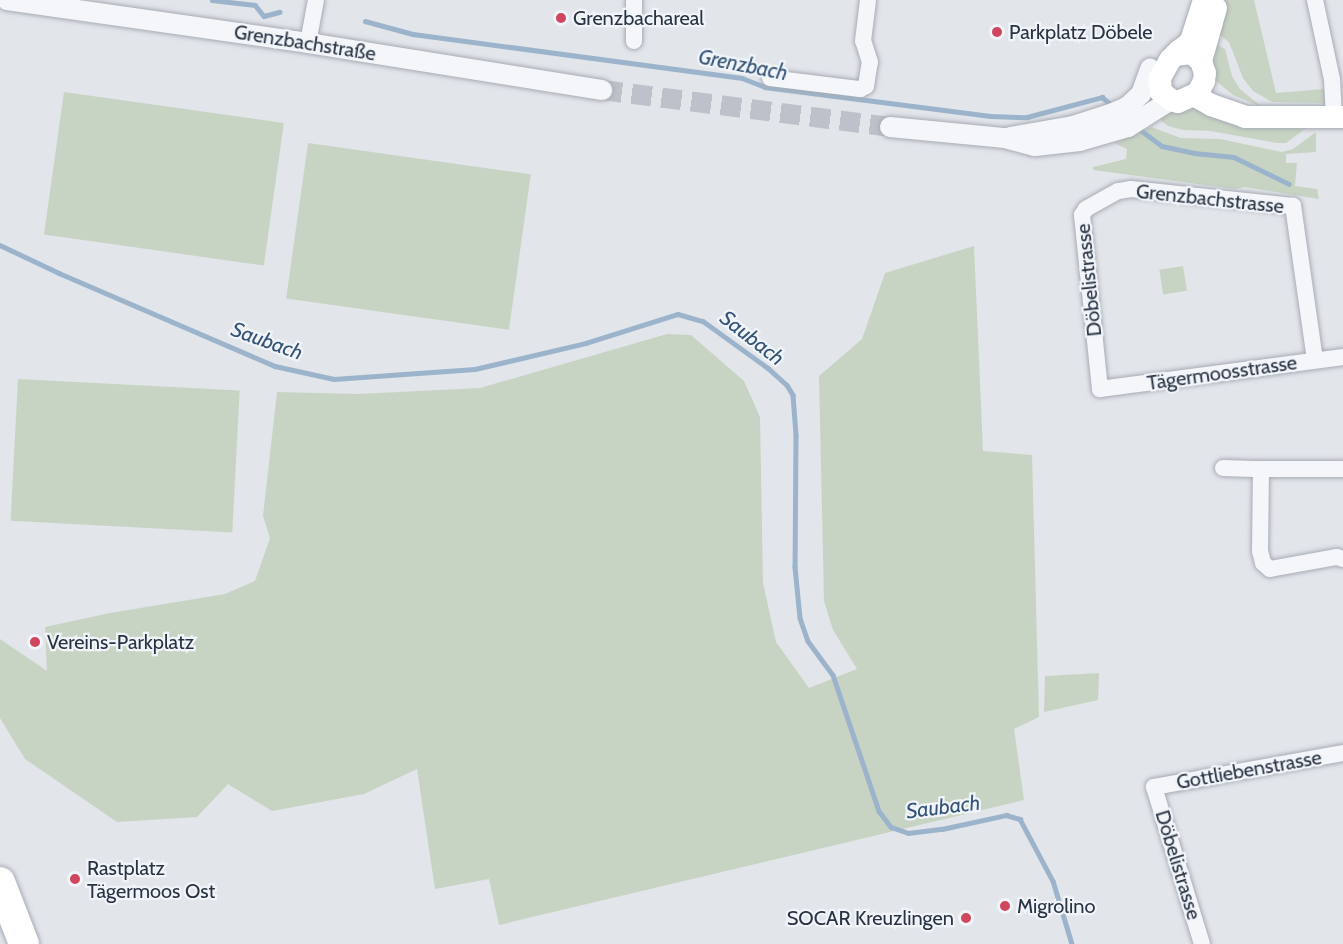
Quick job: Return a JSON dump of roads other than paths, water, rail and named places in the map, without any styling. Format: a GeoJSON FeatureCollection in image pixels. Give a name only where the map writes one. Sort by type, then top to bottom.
{"type":"FeatureCollection","features":[{"type":"Feature","properties":{"kind":"highway"},"geometry":{"type":"LineString","coordinates":[[0,882],[24,944]]}},
{"type":"Feature","properties":{"kind":"main road"},"geometry":{"type":"LineString","coordinates":[[1196,0],[1187,30],[1170,52],[1166,65],[1155,73],[1161,92],[1171,100],[1185,101],[1200,79],[1217,0]]}},
{"type":"Feature","properties":{"kind":"main road"},"geometry":{"type":"LineString","coordinates":[[1170,52],[1191,41],[1204,0]]}},
{"type":"Feature","properties":{"kind":"main road"},"geometry":{"type":"LineString","coordinates":[[1170,52],[1191,53],[1200,79],[1237,116],[1338,117]]}},
{"type":"Feature","properties":{"kind":"street","name":"Grenzbachstraße"},"geometry":{"type":"LineString","coordinates":[[7,0],[308,43],[602,90]]}},
{"type":"Feature","properties":{"kind":"street"},"geometry":{"type":"LineString","coordinates":[[308,43],[316,0]]}},
{"type":"Feature","properties":{"kind":"street"},"geometry":{"type":"LineString","coordinates":[[634,0],[634,41]]}},
{"type":"Feature","properties":{"kind":"street"},"geometry":{"type":"LineString","coordinates":[[770,78],[860,89],[866,86],[870,62],[863,41],[868,0]]}},
{"type":"Feature","properties":{"kind":"street"},"geometry":{"type":"LineString","coordinates":[[1315,0],[1338,117]]}},
{"type":"Feature","properties":{"kind":"street"},"geometry":{"type":"LineString","coordinates":[[1005,138],[1073,126],[1111,114],[1126,107],[1141,94],[1155,73]]}},
{"type":"Feature","properties":{"kind":"street"},"geometry":{"type":"LineString","coordinates":[[890,127],[1005,138],[1035,146],[1080,141],[1128,127],[1171,100]]}},
{"type":"Feature","properties":{"kind":"street","name":"Grenzbachstrasse"},"geometry":{"type":"LineString","coordinates":[[1118,192],[1131,189],[1293,206],[1316,360]]}},
{"type":"Feature","properties":{"kind":"street","name":"Döbelistrasse"},"geometry":{"type":"LineString","coordinates":[[1100,389],[1082,215],[1093,204],[1118,192]]}},
{"type":"Feature","properties":{"kind":"street","name":"Tägermoosstrasse"},"geometry":{"type":"LineString","coordinates":[[1100,389],[1343,357]]}},
{"type":"Feature","properties":{"kind":"street"},"geometry":{"type":"LineString","coordinates":[[1223,468],[1343,469]]}},
{"type":"Feature","properties":{"kind":"street"},"geometry":{"type":"LineString","coordinates":[[1261,469],[1260,551],[1265,567],[1270,569],[1337,557],[1343,559]]}},
{"type":"Feature","properties":{"kind":"street","name":"Gottliebenstrasse"},"geometry":{"type":"LineString","coordinates":[[1154,787],[1343,753]]}},
{"type":"Feature","properties":{"kind":"street","name":"Döbelistrasse"},"geometry":{"type":"LineString","coordinates":[[1154,787],[1202,944]]}},
{"type":"Feature","properties":{"kind":"waterway","name":"Grenzbach"},"geometry":{"type":"LineString","coordinates":[[212,0],[255,5],[264,16],[279,12]]}},
{"type":"Feature","properties":{"kind":"waterway","name":"Grenzbach"},"geometry":{"type":"LineString","coordinates":[[365,21],[413,34],[742,78],[765,87],[990,116],[1027,117],[1102,97],[1113,106]]}},
{"type":"Feature","properties":{"kind":"waterway","name":"Grenzbach"},"geometry":{"type":"LineString","coordinates":[[1142,131],[1162,146],[1194,153],[1234,157],[1289,184]]}},
{"type":"Feature","properties":{"kind":"waterway","name":"Saubach"},"geometry":{"type":"LineString","coordinates":[[0,245],[59,273],[275,366],[334,379],[475,369],[586,343],[678,314],[703,321],[768,368],[787,385],[793,395],[796,435],[795,567],[800,618],[808,641],[833,675],[879,811],[891,827],[908,833],[942,829],[1006,815],[1020,819],[1053,881],[1072,944]]}},
{"type":"Feature","properties":{"kind":"tunnel"},"geometry":{"type":"LineString","coordinates":[[602,90],[890,127]]}},
{"type":"Feature","properties":{"kind":"place","name":"Grenzbachareal"},"geometry":{"type":"Point","coordinates":[561,18]}},
{"type":"Feature","properties":{"kind":"place","name":"Parkplatz Döbele"},"geometry":{"type":"Point","coordinates":[997,32]}},
{"type":"Feature","properties":{"kind":"place","name":"Vereins-Parkplatz"},"geometry":{"type":"Point","coordinates":[35,642]}},
{"type":"Feature","properties":{"kind":"place","name":"Rastplatz Tägermoos Ost"},"geometry":{"type":"Point","coordinates":[75,879]}},
{"type":"Feature","properties":{"kind":"place","name":"Migrolino"},"geometry":{"type":"Point","coordinates":[1005,906]}},
{"type":"Feature","properties":{"kind":"place","name":"SOCAR Kreuzlingen"},"geometry":{"type":"Point","coordinates":[966,918]}}]}
